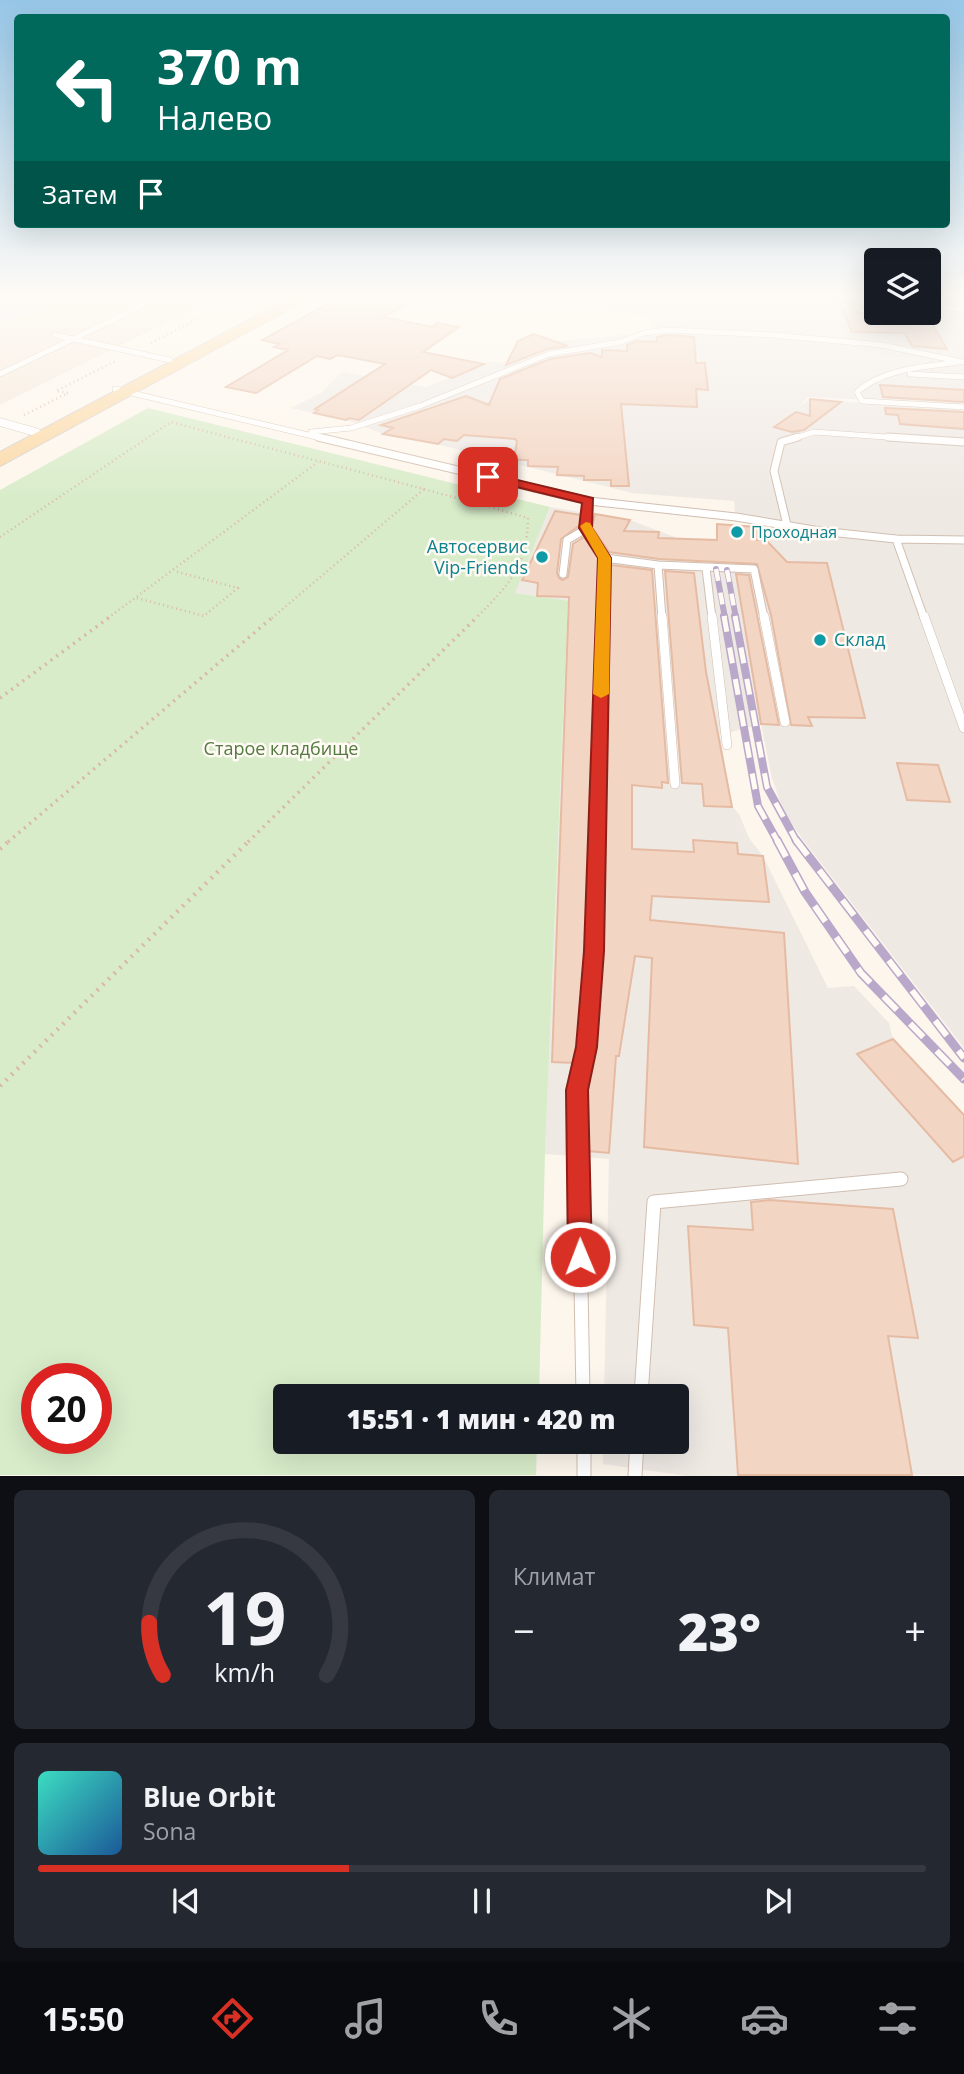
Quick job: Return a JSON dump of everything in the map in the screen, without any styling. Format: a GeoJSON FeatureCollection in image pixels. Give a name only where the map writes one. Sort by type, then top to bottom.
{"type":"FeatureCollection","features":[{"type":"Feature","properties":{"kind":"main road"},"geometry":{"type":"LineString","coordinates":[[0,460],[164,364]]}},
{"type":"Feature","properties":{"kind":"main road"},"geometry":{"type":"LineString","coordinates":[[0,450],[172,364]]}},
{"type":"Feature","properties":{"kind":"street"},"geometry":{"type":"LineString","coordinates":[[0,422],[35,432]]}},
{"type":"Feature","properties":{"kind":"lane"},"geometry":{"type":"LineString","coordinates":[[0,374],[21,364]]}},
{"type":"Feature","properties":{"kind":"lane"},"geometry":{"type":"LineString","coordinates":[[302,433],[351,428],[420,406],[524,364]]}},
{"type":"Feature","properties":{"kind":"lane"},"geometry":{"type":"LineString","coordinates":[[951,364],[894,373],[864,384],[857,392],[862,401],[964,407]]}},
{"type":"Feature","properties":{"kind":"lane"},"geometry":{"type":"LineString","coordinates":[[894,373],[964,377]]}},
{"type":"Feature","properties":{"kind":"lane"},"geometry":{"type":"LineString","coordinates":[[121,390],[589,501],[736,517],[896,539],[964,540]]}},
{"type":"Feature","properties":{"kind":"lane"},"geometry":{"type":"LineString","coordinates":[[787,525],[774,471],[781,442],[814,432],[964,442]]}},
{"type":"Feature","properties":{"kind":"lane"},"geometry":{"type":"LineString","coordinates":[[583,1384],[577,1090],[587,1047],[594,951],[605,558],[586,528],[589,501]]}},
{"type":"Feature","properties":{"kind":"lane"},"geometry":{"type":"LineString","coordinates":[[563,574],[567,540],[586,528]]}},
{"type":"Feature","properties":{"kind":"lane"},"geometry":{"type":"LineString","coordinates":[[896,539],[964,727]]}},
{"type":"Feature","properties":{"kind":"lane"},"geometry":{"type":"LineString","coordinates":[[605,558],[658,565],[754,569],[785,722]]}},
{"type":"Feature","properties":{"kind":"lane"},"geometry":{"type":"LineString","coordinates":[[658,565],[675,785]]}},
{"type":"Feature","properties":{"kind":"lane"},"geometry":{"type":"LineString","coordinates":[[706,568],[727,745]]}},
{"type":"Feature","properties":{"kind":"lane"},"geometry":{"type":"LineString","coordinates":[[642,1384],[654,1202],[901,1179]]}},
{"type":"Feature","properties":{"kind":"lane"},"geometry":{"type":"LineString","coordinates":[[584,1454],[584,1475]]}},
{"type":"Feature","properties":{"kind":"lane"},"geometry":{"type":"LineString","coordinates":[[635,1475],[637,1454]]}},
{"type":"Feature","properties":{"kind":"path"},"geometry":{"type":"LineString","coordinates":[[0,537],[171,422],[318,462],[366,471],[528,519],[529,542],[521,565],[507,587],[0,1086]]}},
{"type":"Feature","properties":{"kind":"path"},"geometry":{"type":"LineString","coordinates":[[0,698],[318,462]]}},
{"type":"Feature","properties":{"kind":"path"},"geometry":{"type":"LineString","coordinates":[[0,849],[424,489]]}},
{"type":"Feature","properties":{"kind":"path"},"geometry":{"type":"LineString","coordinates":[[137,598],[204,616],[238,588],[173,571]]}},
{"type":"Feature","properties":{"kind":"shaded area"},"geometry":{"type":"Polygon","coordinates":[[[0,364],[83,364],[0,405],[0,364]]]}},
{"type":"Feature","properties":{"kind":"shaded area"},"geometry":{"type":"Polygon","coordinates":[[[485,364],[671,364],[639,387],[708,390],[699,364],[964,364],[964,405],[808,397],[799,407],[810,399],[964,410],[964,1048],[803,840],[783,810],[772,778],[761,724],[720,735],[732,806],[739,814],[749,838],[763,856],[828,988],[854,986],[889,1023],[893,1039],[964,1115],[964,1475],[688,1476],[603,1464],[603,1454],[689,1454],[689,1384],[604,1384],[609,1159],[545,1154],[568,602],[515,593],[550,507],[630,520],[680,539],[717,545],[766,540],[757,540],[757,523],[736,521],[734,501],[632,493],[428,442],[383,434],[346,420],[291,408],[321,393],[342,372],[426,387],[485,364]]]}},
{"type":"Feature","properties":{"kind":"green space","name":"Старое кладбище"},"geometry":{"type":"Polygon","coordinates":[[[148,408],[550,507],[515,593],[568,601],[545,1154],[539,1384],[273,1384],[273,1454],[537,1454],[536,1475],[0,1475],[0,490],[148,408]]]}},
{"type":"Feature","properties":{"kind":"building"},"geometry":{"type":"Polygon","coordinates":[[[265,364],[304,364],[256,393],[226,387],[265,364]]]}},
{"type":"Feature","properties":{"kind":"building"},"geometry":{"type":"Polygon","coordinates":[[[385,364],[484,364],[452,378],[431,370],[359,420],[314,413],[318,410],[315,409],[385,364]]]}},
{"type":"Feature","properties":{"kind":"building"},"geometry":{"type":"Polygon","coordinates":[[[538,364],[705,364],[708,390],[696,389],[697,407],[621,404],[629,486],[611,486],[611,480],[584,480],[584,476],[557,475],[558,467],[528,466],[528,460],[514,460],[515,439],[464,435],[457,441],[444,439],[438,444],[383,434],[393,428],[381,425],[466,396],[489,405],[500,379],[538,364]]]}},
{"type":"Feature","properties":{"kind":"building"},"geometry":{"type":"Polygon","coordinates":[[[880,385],[964,390],[964,402],[883,397],[880,385]]]}},
{"type":"Feature","properties":{"kind":"building"},"geometry":{"type":"Polygon","coordinates":[[[810,399],[841,402],[804,430],[792,432],[774,427],[796,412],[810,416],[810,399]]]}},
{"type":"Feature","properties":{"kind":"building"},"geometry":{"type":"Polygon","coordinates":[[[885,408],[964,412],[964,429],[900,424],[898,415],[886,414],[885,408]]]}},
{"type":"Feature","properties":{"kind":"building"},"geometry":{"type":"Polygon","coordinates":[[[555,511],[581,515],[580,525],[561,539],[557,573],[559,578],[563,580],[568,577],[573,544],[584,537],[599,560],[586,951],[579,1046],[575,1063],[552,1062],[569,597],[537,596],[538,583],[522,580],[555,511]]]}},
{"type":"Feature","properties":{"kind":"building"},"geometry":{"type":"Polygon","coordinates":[[[595,514],[630,520],[624,531],[659,532],[658,538],[717,540],[717,524],[757,527],[757,540],[766,540],[787,562],[827,563],[865,718],[808,717],[812,726],[791,725],[771,615],[757,564],[659,559],[609,552],[592,527],[595,514]]]}},
{"type":"Feature","properties":{"kind":"building"},"geometry":{"type":"Polygon","coordinates":[[[611,565],[652,570],[668,783],[662,782],[662,788],[632,785],[632,849],[694,852],[693,840],[737,843],[738,854],[763,856],[769,902],[652,896],[650,920],[784,933],[798,1164],[644,1147],[652,958],[635,956],[619,1056],[616,1056],[609,1153],[588,1151],[585,1090],[595,1048],[602,951],[611,565]]]}},
{"type":"Feature","properties":{"kind":"building"},"geometry":{"type":"Polygon","coordinates":[[[665,571],[694,573],[706,672],[732,807],[704,806],[702,784],[682,783],[665,571]]]}},
{"type":"Feature","properties":{"kind":"building"},"geometry":{"type":"Polygon","coordinates":[[[736,574],[749,575],[779,725],[761,724],[736,574]]]}},
{"type":"Feature","properties":{"kind":"building"},"geometry":{"type":"Polygon","coordinates":[[[897,763],[938,765],[950,802],[907,800],[897,763]]]}},
{"type":"Feature","properties":{"kind":"building"},"geometry":{"type":"Polygon","coordinates":[[[893,1039],[964,1115],[964,1156],[953,1162],[857,1054],[893,1039]]]}},
{"type":"Feature","properties":{"kind":"building"},"geometry":{"type":"Polygon","coordinates":[[[770,1200],[893,1209],[918,1338],[888,1336],[912,1475],[738,1475],[728,1328],[694,1325],[688,1226],[753,1230],[751,1202],[770,1200]]]}},
{"type":"Feature","properties":{"kind":"railway"},"geometry":{"type":"LineString","coordinates":[[716,569],[725,618]]}},
{"type":"Feature","properties":{"kind":"railway"},"geometry":{"type":"LineString","coordinates":[[727,570],[736,618]]}},
{"type":"Feature","properties":{"kind":"railway"},"geometry":{"type":"LineString","coordinates":[[724,616],[758,806],[778,842]]}},
{"type":"Feature","properties":{"kind":"railway"},"geometry":{"type":"LineString","coordinates":[[735,616],[767,787],[797,842]]}},
{"type":"Feature","properties":{"kind":"railway"},"geometry":{"type":"LineString","coordinates":[[777,840],[805,892],[861,973],[964,1079]]}},
{"type":"Feature","properties":{"kind":"railway"},"geometry":{"type":"LineString","coordinates":[[796,840],[964,1058]]}},
{"type":"Feature","properties":{"kind":"slow traffic"},"geometry":{"type":"LineString","coordinates":[[586,526],[605,558],[601,694]]}},
{"type":"Feature","properties":{"kind":"place","name":"Проходная"},"geometry":{"type":"Point","coordinates":[737,532]}},
{"type":"Feature","properties":{"kind":"place","name":"Автосервис Vip-Friends"},"geometry":{"type":"Point","coordinates":[542,557]}},
{"type":"Feature","properties":{"kind":"place","name":"Склад"},"geometry":{"type":"Point","coordinates":[820,640]}},
{"type":"Feature","properties":{"kind":"route"},"geometry":{"type":"LineString","coordinates":[[488,477],[589,501],[586,528],[605,558],[594,951],[587,1047],[577,1090],[580,1257]]}}]}
